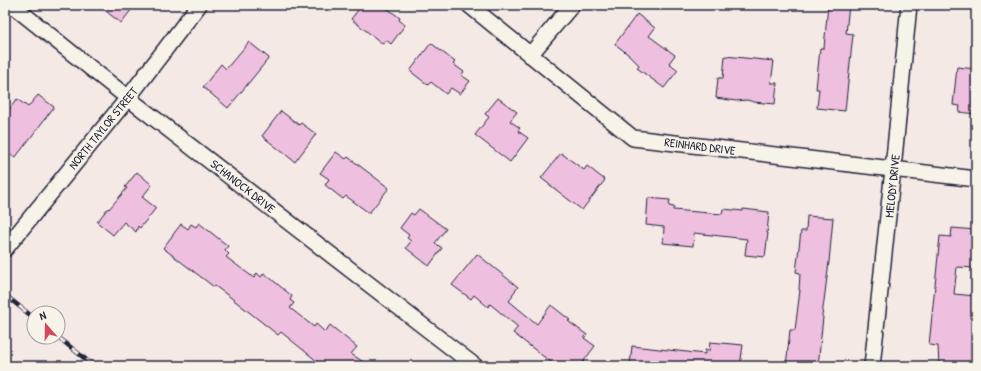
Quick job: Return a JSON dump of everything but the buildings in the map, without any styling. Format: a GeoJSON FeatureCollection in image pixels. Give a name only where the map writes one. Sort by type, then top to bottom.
{"type":"FeatureCollection","features":[{"type":"Feature","properties":{"kind":"street","name":"SCHANOCK DRIVE"},"geometry":{"type":"LineString","coordinates":[[12,5],[128,98],[475,366]]}},
{"type":"Feature","properties":{"kind":"street","name":"NORTH TAYLOR STREET"},"geometry":{"type":"LineString","coordinates":[[5,249],[128,98],[199,5]]}},
{"type":"Feature","properties":{"kind":"street","name":"REINHARD DRIVE"},"geometry":{"type":"LineString","coordinates":[[469,5],[633,138],[976,179]]}},
{"type":"Feature","properties":{"kind":"street"},"geometry":{"type":"LineString","coordinates":[[530,55],[572,5]]}},
{"type":"Feature","properties":{"kind":"street","name":"MELODY DRIVE"},"geometry":{"type":"LineString","coordinates":[[872,366],[909,5]]}},
{"type":"Feature","properties":{"kind":"railway"},"geometry":{"type":"LineString","coordinates":[[5,295],[26,312]]}},
{"type":"Feature","properties":{"kind":"railway"},"geometry":{"type":"LineString","coordinates":[[66,343],[94,366]]}}]}
